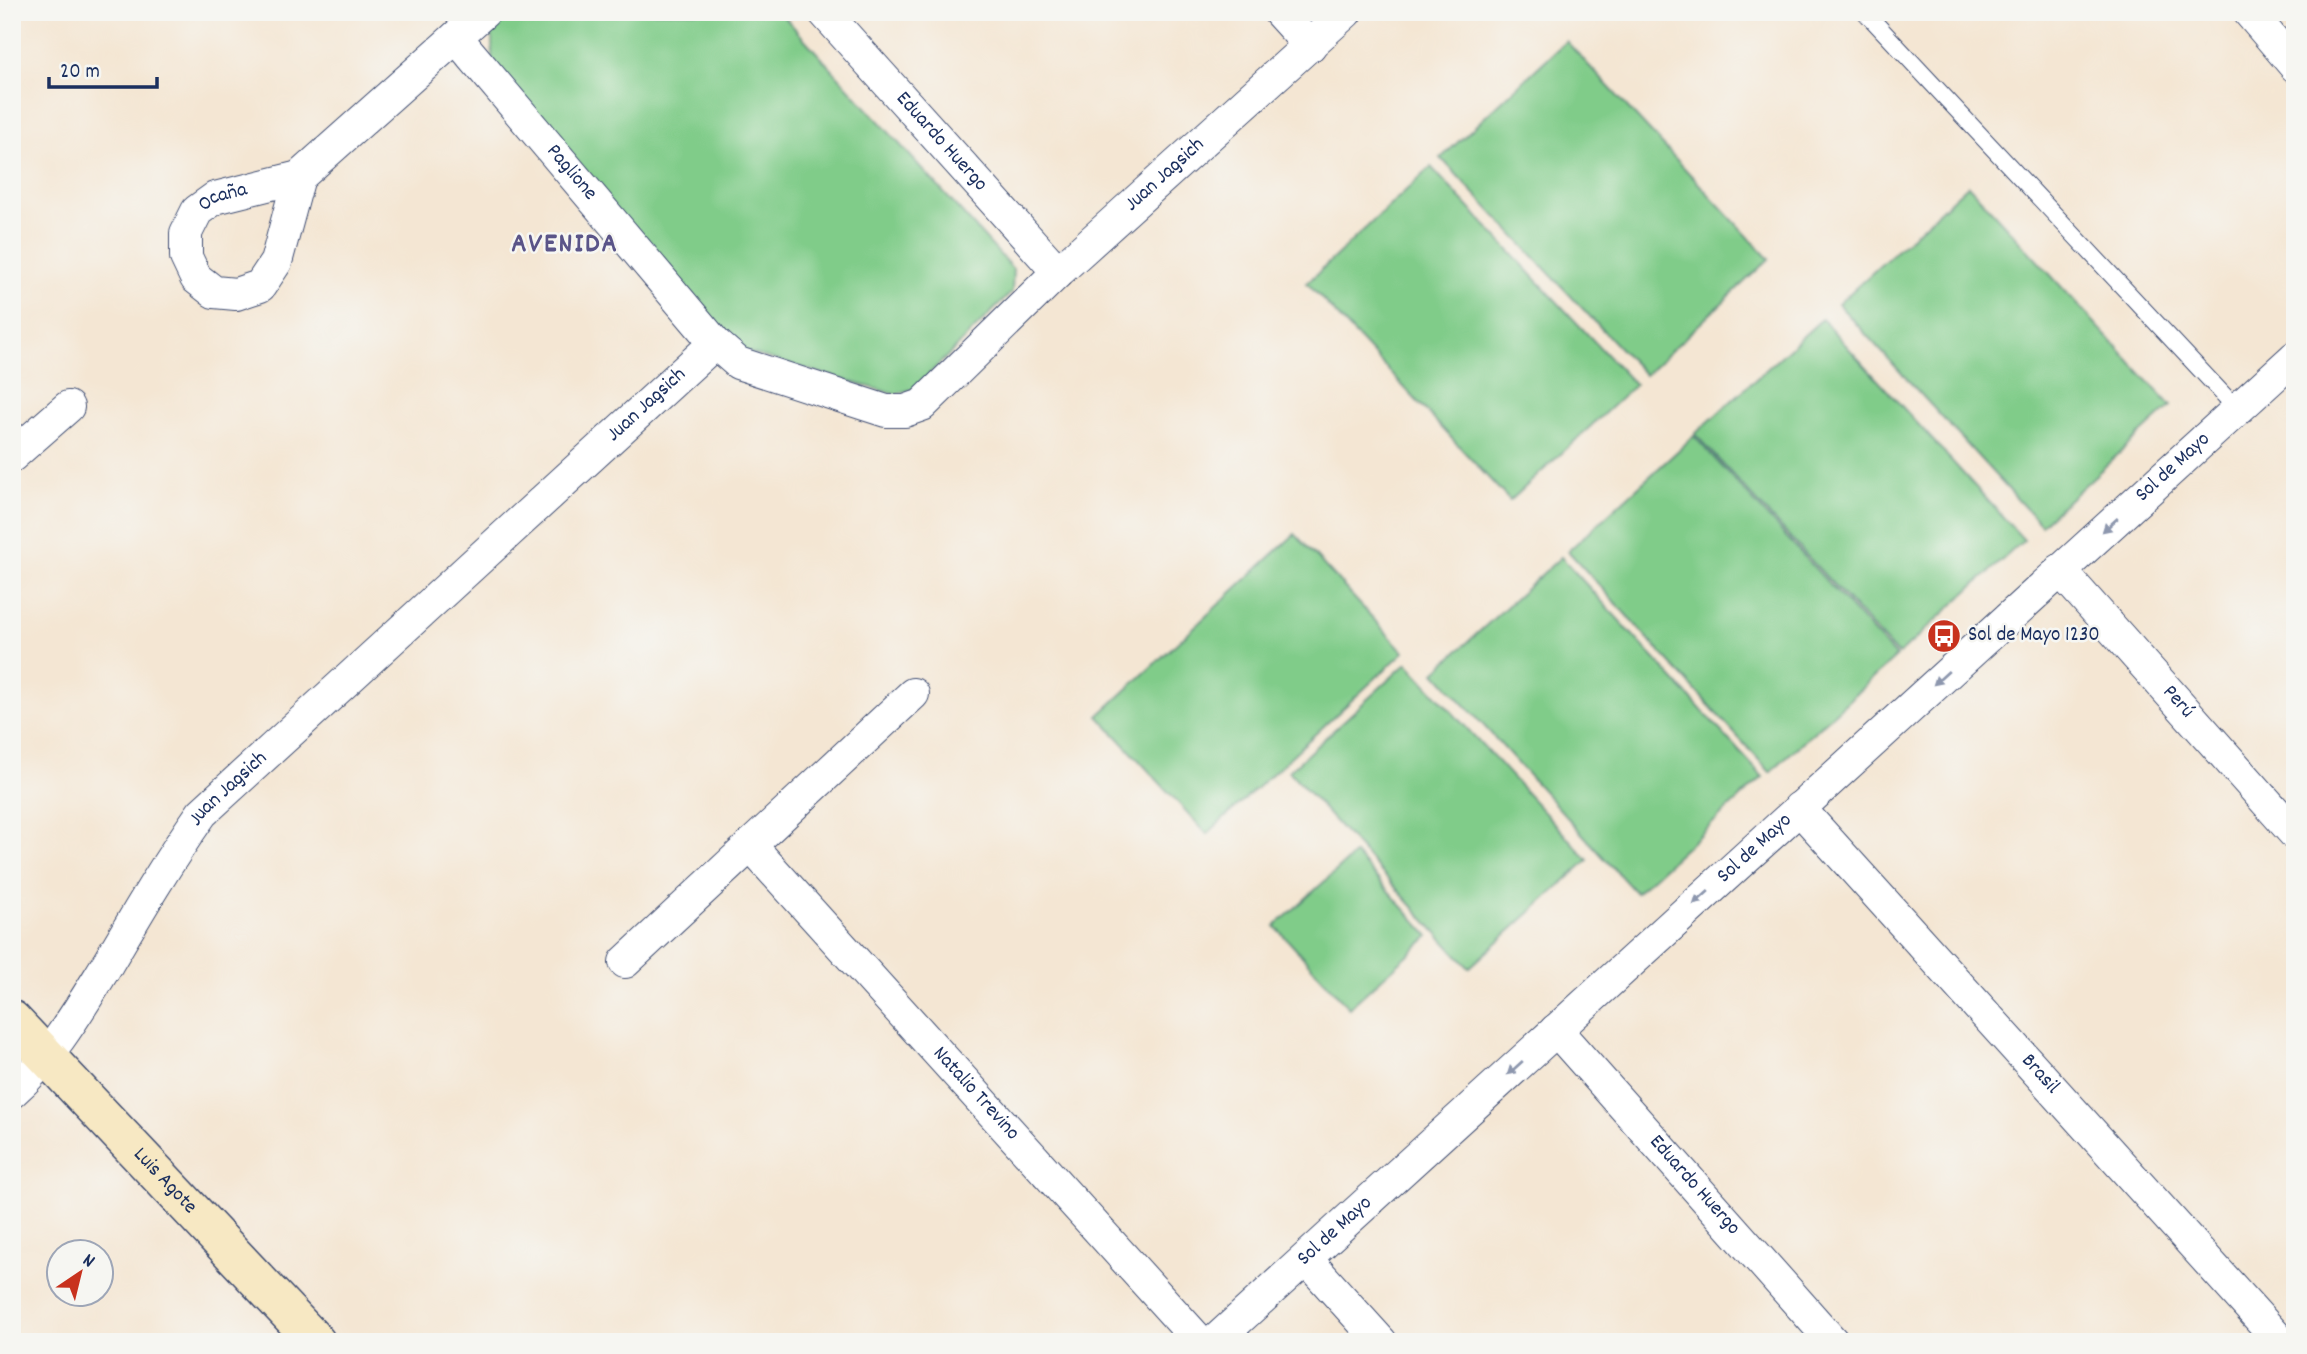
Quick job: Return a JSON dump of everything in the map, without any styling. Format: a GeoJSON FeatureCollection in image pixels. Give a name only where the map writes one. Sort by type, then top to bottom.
{"type":"FeatureCollection","features":[{"type":"Feature","properties":{"kind":"main road","name":"Luis Agote"},"geometry":{"type":"LineString","coordinates":[[12,1020],[316,1342]]}},
{"type":"Feature","properties":{"kind":"street"},"geometry":{"type":"LineString","coordinates":[[299,177],[484,12]]}},
{"type":"Feature","properties":{"kind":"street","name":"Eduardo Huergo"},"geometry":{"type":"LineString","coordinates":[[824,12],[1059,272]]}},
{"type":"Feature","properties":{"kind":"street"},"geometry":{"type":"LineString","coordinates":[[1279,12],[1310,46]]}},
{"type":"Feature","properties":{"kind":"street","name":"Juan Jagsich"},"geometry":{"type":"LineString","coordinates":[[12,1092],[45,1056],[76,1015],[177,849],[202,813],[715,343],[738,363],[886,411],[905,411],[922,405],[1059,272],[1346,12]]}},
{"type":"Feature","properties":{"kind":"street"},"geometry":{"type":"LineString","coordinates":[[2249,12],[2295,66]]}},
{"type":"Feature","properties":{"kind":"street","name":"Paglione"},"geometry":{"type":"LineString","coordinates":[[456,37],[715,343]]}},
{"type":"Feature","properties":{"kind":"street","name":"Sol de Mayo"},"geometry":{"type":"LineString","coordinates":[[1214,1342],[2295,357]]}},
{"type":"Feature","properties":{"kind":"street"},"geometry":{"type":"LineString","coordinates":[[12,456],[68,407]]}},
{"type":"Feature","properties":{"kind":"street","name":"Perú"},"geometry":{"type":"LineString","coordinates":[[2060,570],[2295,834]]}},
{"type":"Feature","properties":{"kind":"street"},"geometry":{"type":"LineString","coordinates":[[625,962],[913,694]]}},
{"type":"Feature","properties":{"kind":"street","name":"Brasil"},"geometry":{"type":"LineString","coordinates":[[1799,808],[2281,1342]]}},
{"type":"Feature","properties":{"kind":"street","name":"Natalio Trevino"},"geometry":{"type":"LineString","coordinates":[[750,845],[1200,1342]]}},
{"type":"Feature","properties":{"kind":"street","name":"Eduardo Huergo"},"geometry":{"type":"LineString","coordinates":[[1556,1030],[1833,1342]]}},
{"type":"Feature","properties":{"kind":"street"},"geometry":{"type":"LineString","coordinates":[[1306,1259],[1381,1342]]}},
{"type":"Feature","properties":{"kind":"lane"},"geometry":{"type":"LineString","coordinates":[[1865,12],[2237,410]]}},
{"type":"Feature","properties":{"kind":"green space"},"geometry":{"type":"Polygon","coordinates":[[[512,12],[780,12],[1013,269],[1012,292],[914,389],[894,394],[715,343],[492,71],[492,29],[512,12]]]}},
{"type":"Feature","properties":{"kind":"green space"},"geometry":{"type":"Polygon","coordinates":[[[1566,41],[1769,259],[1645,375],[1441,158],[1566,41]]]}},
{"type":"Feature","properties":{"kind":"green space"},"geometry":{"type":"Polygon","coordinates":[[[1431,167],[1635,385],[1510,501],[1307,283],[1431,167]]]}},
{"type":"Feature","properties":{"kind":"green space"},"geometry":{"type":"Polygon","coordinates":[[[1968,185],[2171,406],[2041,525],[1838,304],[1968,185]]]}},
{"type":"Feature","properties":{"kind":"green space"},"geometry":{"type":"Polygon","coordinates":[[[1822,319],[2024,540],[1898,655],[1695,434],[1822,319]]]}},
{"type":"Feature","properties":{"kind":"green space"},"geometry":{"type":"Polygon","coordinates":[[[1694,436],[1896,657],[1770,772],[1568,551],[1694,436]]]}},
{"type":"Feature","properties":{"kind":"green space"},"geometry":{"type":"Polygon","coordinates":[[[1295,534],[1404,652],[1207,834],[1098,716],[1295,534]]]}},
{"type":"Feature","properties":{"kind":"green space"},"geometry":{"type":"Polygon","coordinates":[[[1561,557],[1763,777],[1636,893],[1435,672],[1561,557]]]}},
{"type":"Feature","properties":{"kind":"green space"},"geometry":{"type":"Polygon","coordinates":[[[1407,663],[1588,860],[1469,968],[1289,771],[1407,663]]]}},
{"type":"Feature","properties":{"kind":"green space"},"geometry":{"type":"Polygon","coordinates":[[[1355,854],[1429,936],[1349,1008],[1275,926],[1355,854]]]}},
{"type":"Feature","properties":{"kind":"place","name":"Sol de Mayo 1230"},"geometry":{"type":"Point","coordinates":[1944,636]}},
{"type":"Feature","properties":{"kind":"district","name":"AVENIDA"},"geometry":{"type":"Point","coordinates":[565,246]}}]}
